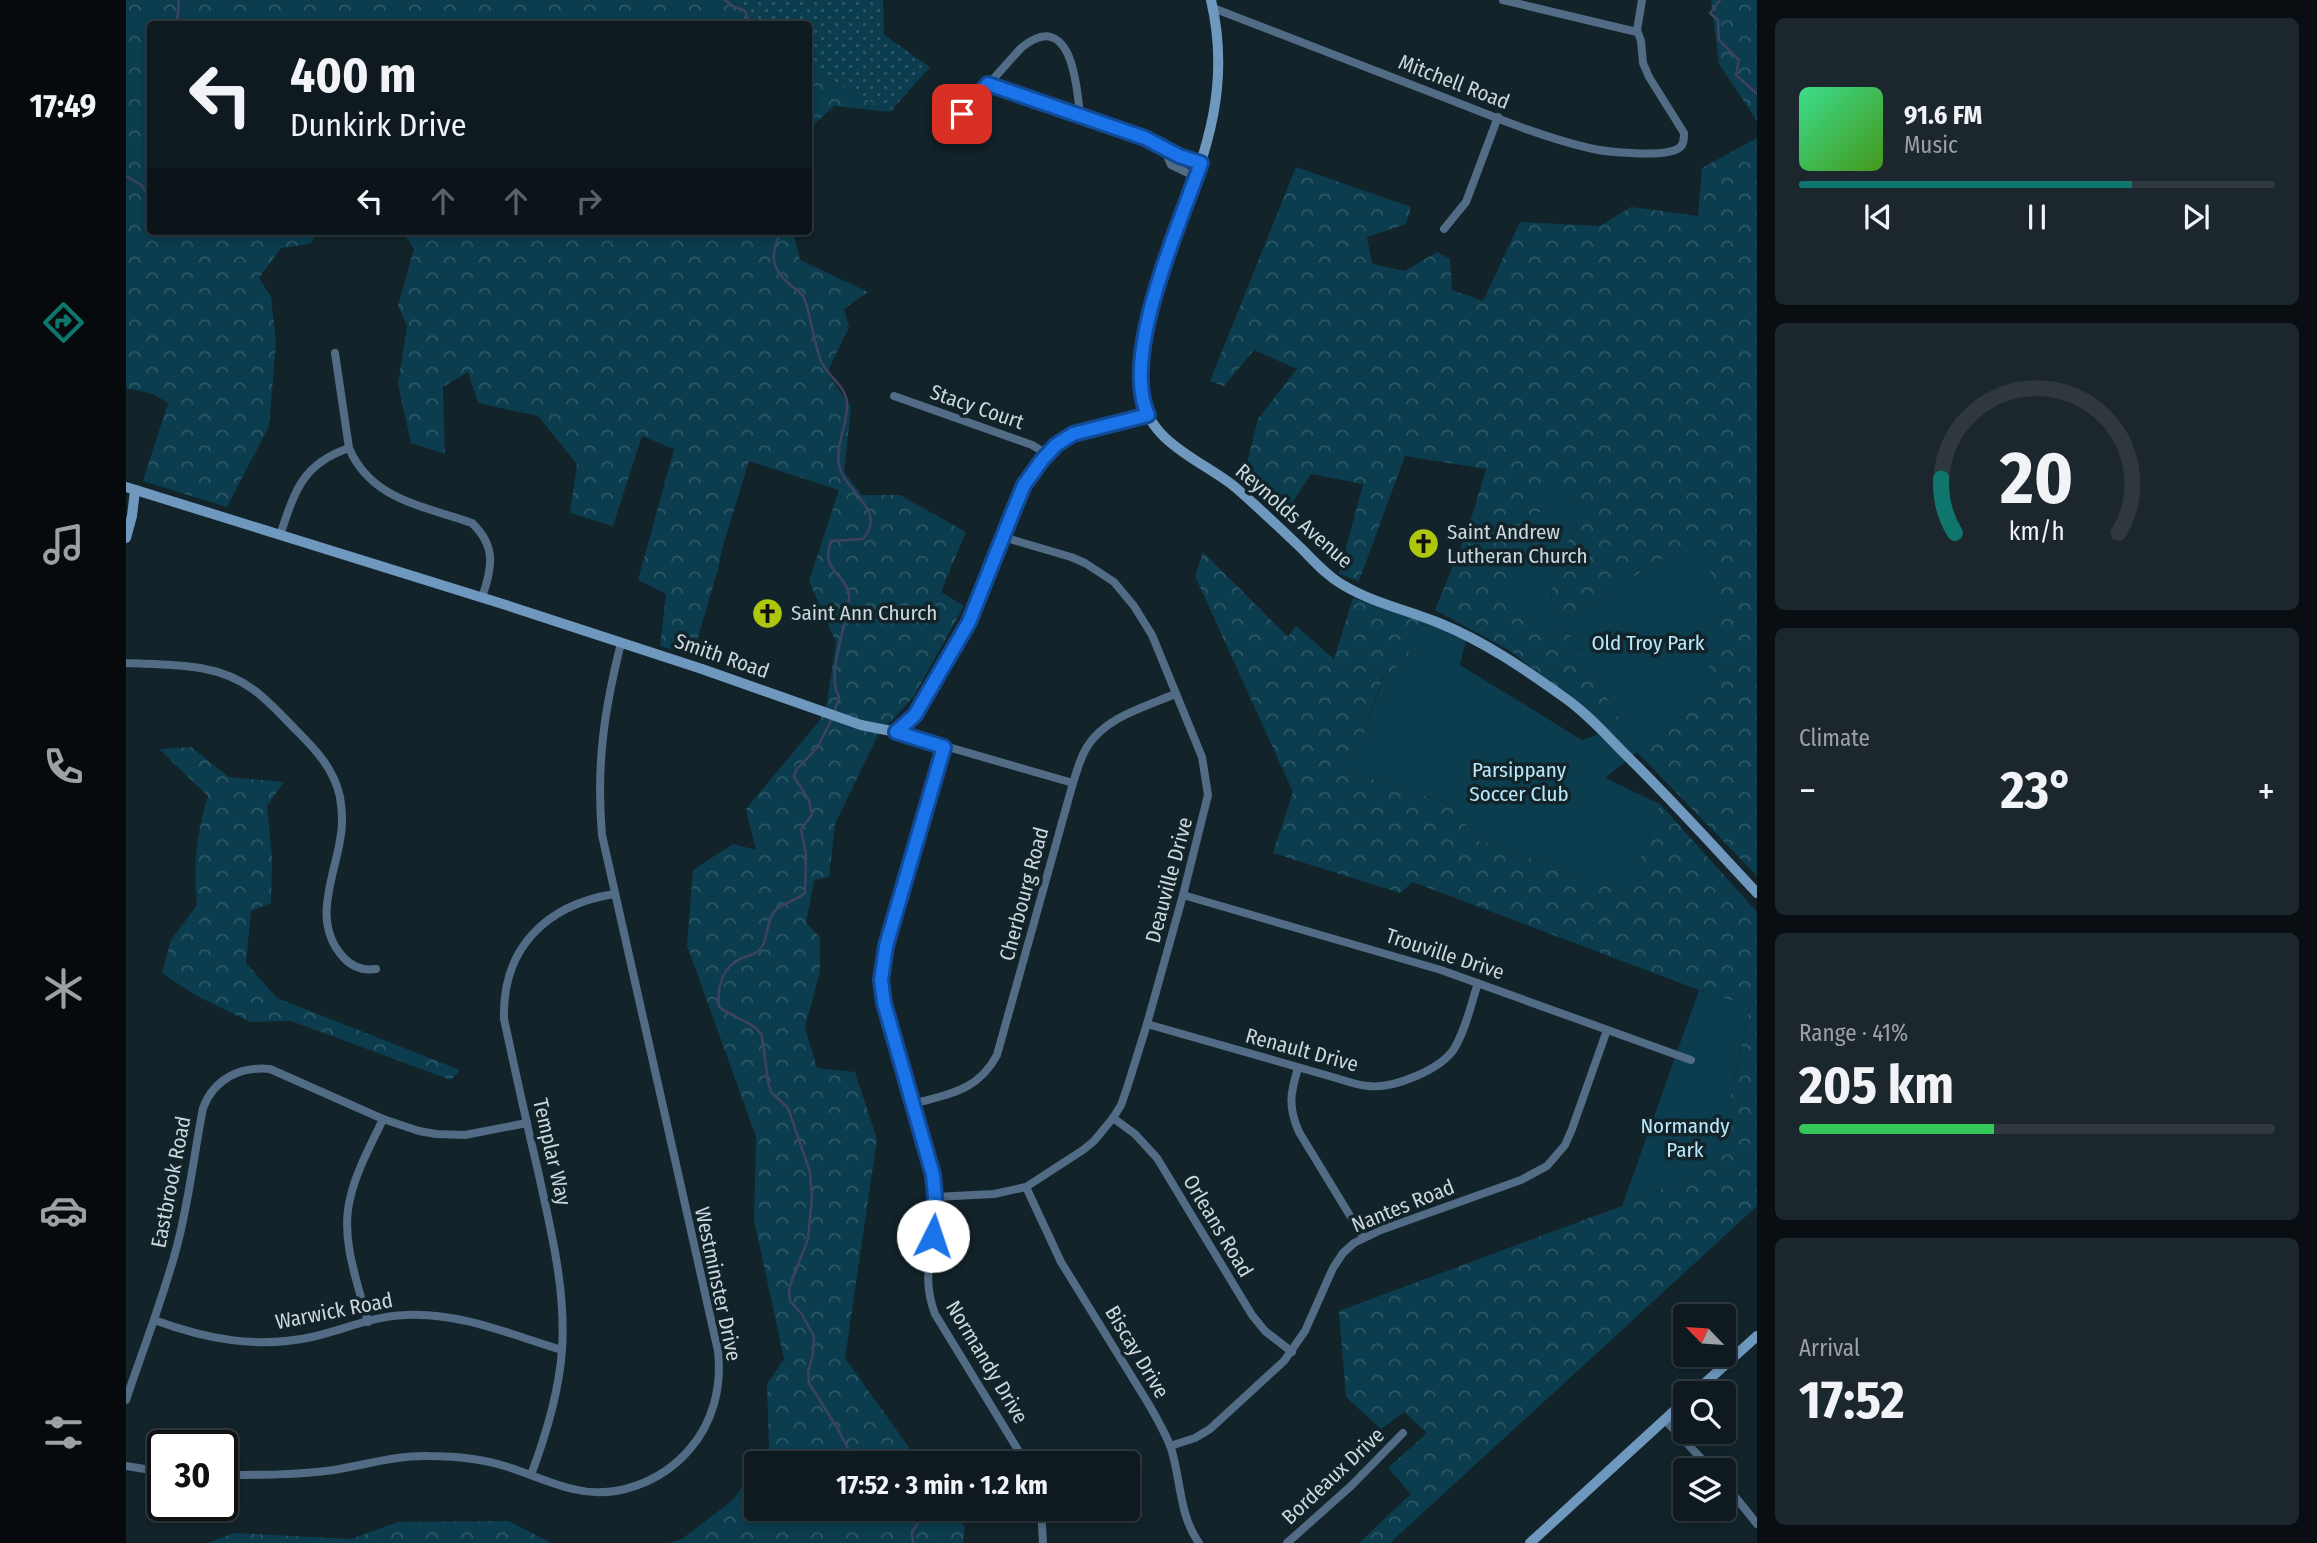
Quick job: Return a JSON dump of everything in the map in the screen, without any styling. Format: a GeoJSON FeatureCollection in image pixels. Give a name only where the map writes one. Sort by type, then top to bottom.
{"type":"FeatureCollection","features":[{"type":"Feature","properties":{"kind":"street"},"geometry":{"type":"LineString","coordinates":[[1503,0],[1637,32],[1642,0]]}},
{"type":"Feature","properties":{"kind":"street","name":"Mitchell Road"},"geometry":{"type":"LineString","coordinates":[[1212,4],[1498,117],[1574,144],[1617,152],[1650,153],[1678,149],[1684,134],[1649,78],[1637,32]]}},
{"type":"Feature","properties":{"kind":"street","name":"Reynolds Avenue"},"geometry":{"type":"LineString","coordinates":[[1212,4],[1219,76],[1214,117],[1148,318],[1141,393],[1148,415],[1166,439],[1247,498],[1340,584],[1361,595],[1441,624],[1471,638],[1568,700],[1669,797],[1757,893]]}},
{"type":"Feature","properties":{"kind":"street"},"geometry":{"type":"LineString","coordinates":[[962,114],[1026,44],[1042,37],[1054,39],[1071,57],[1080,115]]}},
{"type":"Feature","properties":{"kind":"street"},"geometry":{"type":"LineString","coordinates":[[988,84],[1145,138],[1164,149],[1201,163]]}},
{"type":"Feature","properties":{"kind":"street"},"geometry":{"type":"LineString","coordinates":[[1444,229],[1466,202],[1498,117]]}},
{"type":"Feature","properties":{"kind":"street"},"geometry":{"type":"LineString","coordinates":[[1164,149],[1171,165],[1196,177]]}},
{"type":"Feature","properties":{"kind":"street"},"geometry":{"type":"LineString","coordinates":[[335,354],[349,448],[354,459],[376,484],[393,496],[471,523],[480,531],[490,556],[490,575],[482,598]]}},
{"type":"Feature","properties":{"kind":"street","name":"Stacy Court"},"geometry":{"type":"LineString","coordinates":[[894,396],[1032,444],[1047,454]]}},
{"type":"Feature","properties":{"kind":"street"},"geometry":{"type":"LineString","coordinates":[[896,732],[915,715],[969,622],[1024,485],[1047,454],[1073,434],[1148,415]]}},
{"type":"Feature","properties":{"kind":"street"},"geometry":{"type":"LineString","coordinates":[[280,535],[301,480],[315,465],[335,452],[349,448]]}},
{"type":"Feature","properties":{"kind":"street"},"geometry":{"type":"LineString","coordinates":[[126,538],[132,516],[131,488]]}},
{"type":"Feature","properties":{"kind":"street","name":"Smith Road"},"geometry":{"type":"LineString","coordinates":[[131,488],[621,643],[862,725],[896,732]]}},
{"type":"Feature","properties":{"kind":"street","name":"Deauville Drive"},"geometry":{"type":"LineString","coordinates":[[935,1197],[994,1194],[1026,1187],[1094,1142],[1113,1118],[1124,1097],[1147,1024],[1206,809],[1208,783],[1202,757],[1144,620],[1114,582],[1100,572],[1071,557],[1003,537]]}},
{"type":"Feature","properties":{"kind":"street","name":"Westminster Drive"},"geometry":{"type":"LineString","coordinates":[[238,1475],[334,1470],[426,1455],[489,1462],[575,1490],[592,1492],[622,1489],[648,1481],[673,1466],[693,1446],[710,1415],[719,1382],[718,1351],[602,835],[599,775],[604,720],[621,643]]}},
{"type":"Feature","properties":{"kind":"street"},"geometry":{"type":"LineString","coordinates":[[126,663],[194,667],[227,675],[262,696],[316,751],[330,769],[337,785],[342,811],[341,837],[327,895],[328,929],[338,950],[349,963],[360,969],[376,969]]}},
{"type":"Feature","properties":{"kind":"street","name":"Cherbourg Road"},"geometry":{"type":"LineString","coordinates":[[913,1104],[966,1088],[984,1075],[997,1055],[1073,783],[1086,747],[1102,728],[1112,721],[1175,694]]}},
{"type":"Feature","properties":{"kind":"street"},"geometry":{"type":"LineString","coordinates":[[896,732],[1073,783]]}},
{"type":"Feature","properties":{"kind":"street","name":"Normandy Drive"},"geometry":{"type":"LineString","coordinates":[[944,747],[886,946],[882,968],[884,1003],[929,1158],[935,1197],[927,1278],[928,1296],[935,1314],[1019,1451]]}},
{"type":"Feature","properties":{"kind":"street","name":"Templar Way"},"geometry":{"type":"LineString","coordinates":[[531,1475],[551,1413],[562,1350],[561,1289],[556,1254],[505,1019],[505,996],[512,968],[529,938],[545,922],[575,904],[614,894]]}},
{"type":"Feature","properties":{"kind":"street","name":"Trouville Drive"},"geometry":{"type":"LineString","coordinates":[[1183,895],[1399,956],[1691,1060]]}},
{"type":"Feature","properties":{"kind":"street","name":"Renault Drive"},"geometry":{"type":"LineString","coordinates":[[1147,1024],[1367,1086],[1395,1083],[1429,1070],[1446,1059],[1459,1039],[1478,983]]}},
{"type":"Feature","properties":{"kind":"street","name":"Nantes Road"},"geometry":{"type":"LineString","coordinates":[[1170,1447],[1210,1429],[1292,1352],[1305,1331],[1333,1268],[1343,1253],[1363,1237],[1521,1180],[1547,1166],[1565,1145],[1607,1030]]}},
{"type":"Feature","properties":{"kind":"street"},"geometry":{"type":"LineString","coordinates":[[1298,1068],[1290,1107],[1293,1118],[1363,1237]]}},
{"type":"Feature","properties":{"kind":"street","name":"Eastbrook Road"},"geometry":{"type":"LineString","coordinates":[[126,1401],[154,1320],[185,1213],[203,1108],[217,1086],[242,1070],[270,1069],[383,1119],[419,1131],[454,1135],[494,1131],[527,1123]]}},
{"type":"Feature","properties":{"kind":"street","name":"Orleans Road"},"geometry":{"type":"LineString","coordinates":[[1113,1118],[1148,1146],[1252,1315],[1265,1331],[1292,1352]]}},
{"type":"Feature","properties":{"kind":"street"},"geometry":{"type":"LineString","coordinates":[[368,1322],[348,1240],[347,1211],[354,1183],[383,1119]]}},
{"type":"Feature","properties":{"kind":"street","name":"Biscay Drive"},"geometry":{"type":"LineString","coordinates":[[1026,1187],[1061,1262],[1149,1403],[1170,1447],[1186,1519],[1199,1543]]}},
{"type":"Feature","properties":{"kind":"street","name":"Warwick Road"},"geometry":{"type":"LineString","coordinates":[[154,1320],[209,1338],[249,1343],[295,1340],[403,1315],[438,1316],[483,1326],[562,1350]]}},
{"type":"Feature","properties":{"kind":"street"},"geometry":{"type":"LineString","coordinates":[[1707,1381],[1757,1336]]}},
{"type":"Feature","properties":{"kind":"street"},"geometry":{"type":"LineString","coordinates":[[1530,1543],[1673,1412]]}},
{"type":"Feature","properties":{"kind":"street"},"geometry":{"type":"LineString","coordinates":[[1665,1420],[1701,1458]]}},
{"type":"Feature","properties":{"kind":"street","name":"Bordeaux Drive"},"geometry":{"type":"LineString","coordinates":[[1287,1543],[1351,1486],[1403,1433]]}},
{"type":"Feature","properties":{"kind":"street"},"geometry":{"type":"LineString","coordinates":[[126,1466],[147,1469]]}},
{"type":"Feature","properties":{"kind":"street"},"geometry":{"type":"LineString","coordinates":[[1736,1498],[1757,1524]]}},
{"type":"Feature","properties":{"kind":"street"},"geometry":{"type":"LineString","coordinates":[[1042,1521],[1043,1543]]}},
{"type":"Feature","properties":{"kind":"green space"},"geometry":{"type":"Polygon","coordinates":[[[126,0],[732,0],[745,21],[147,21],[147,235],[318,235],[310,244],[281,248],[259,278],[271,297],[276,342],[269,426],[227,507],[143,481],[168,403],[153,394],[126,388],[126,0]]]}},
{"type":"Feature","properties":{"kind":"green space"},"geometry":{"type":"Polygon","coordinates":[[[732,0],[883,0],[884,35],[930,67],[890,112],[812,71],[812,21],[745,21],[732,0]]]}},
{"type":"Feature","properties":{"kind":"green space"},"geometry":{"type":"Polygon","coordinates":[[[1711,0],[1757,0],[1757,121],[1719,64],[1711,0]]]}},
{"type":"Feature","properties":{"kind":"green space"},"geometry":{"type":"Polygon","coordinates":[[[812,71],[890,112],[834,106],[812,126],[812,71]]]}},
{"type":"Feature","properties":{"kind":"green space"},"geometry":{"type":"Polygon","coordinates":[[[1757,138],[1757,876],[1637,752],[1698,703],[1682,546],[1568,619],[1552,610],[1551,579],[1586,501],[1548,489],[1507,608],[1571,635],[1626,731],[1617,738],[1512,652],[1435,610],[1468,529],[1486,469],[1405,456],[1359,581],[1339,574],[1363,484],[1311,474],[1285,514],[1242,483],[1258,419],[1297,369],[1254,350],[1224,386],[1210,381],[1296,167],[1411,207],[1406,224],[1367,237],[1372,264],[1405,271],[1437,252],[1450,259],[1452,290],[1483,301],[1520,222],[1600,226],[1631,207],[1698,216],[1702,168],[1757,138]]]}},
{"type":"Feature","properties":{"kind":"green space"},"geometry":{"type":"Polygon","coordinates":[[[405,235],[794,235],[800,260],[868,292],[844,309],[849,327],[827,373],[851,407],[844,472],[862,495],[900,495],[966,532],[941,592],[964,606],[914,696],[877,737],[835,824],[829,877],[814,880],[806,923],[820,937],[820,972],[805,1027],[817,1068],[855,1072],[877,1139],[845,1358],[911,1451],[767,1451],[769,1448],[767,1384],[784,1359],[754,1220],[756,1137],[687,945],[693,870],[733,844],[756,850],[746,809],[820,720],[827,702],[836,642],[809,581],[839,490],[749,461],[697,641],[683,653],[660,646],[666,594],[638,580],[674,449],[642,436],[613,526],[570,513],[577,464],[538,416],[478,403],[468,372],[443,387],[445,454],[411,443],[398,384],[407,326],[398,306],[414,249],[405,235]]]}},
{"type":"Feature","properties":{"kind":"green space","name":"Parsippany Soccer Club"},"geometry":{"type":"Polygon","coordinates":[[[1548,488],[1586,501],[1551,579],[1552,610],[1568,619],[1682,546],[1708,559],[1720,629],[1698,703],[1605,778],[1660,804],[1627,892],[1478,840],[1452,805],[1352,772],[1384,676],[1406,661],[1420,620],[1466,640],[1460,665],[1582,740],[1605,732],[1617,738],[1626,731],[1571,635],[1506,608],[1548,488]]]}},
{"type":"Feature","properties":{"kind":"green space"},"geometry":{"type":"Polygon","coordinates":[[[1203,552],[1288,637],[1296,626],[1334,659],[1353,598],[1420,620],[1406,661],[1383,677],[1352,772],[1452,805],[1478,840],[1627,892],[1660,804],[1757,912],[1757,1206],[1390,1543],[1359,1543],[1411,1494],[1388,1468],[1427,1433],[1404,1412],[1381,1429],[1346,1397],[1339,1311],[1622,1206],[1716,1165],[1750,1007],[1413,882],[1400,893],[1273,853],[1293,792],[1195,576],[1203,552]]]}},
{"type":"Feature","properties":{"kind":"green space"},"geometry":{"type":"Polygon","coordinates":[[[191,747],[229,777],[284,782],[267,806],[272,858],[271,903],[251,911],[246,963],[277,998],[460,1070],[451,1080],[291,1021],[250,1022],[195,995],[162,973],[171,940],[197,905],[196,850],[208,796],[159,749],[191,747]]]}},
{"type":"Feature","properties":{"kind":"green space","name":"Normandy Park"},"geometry":{"type":"Polygon","coordinates":[[[1699,990],[1750,1006],[1716,1165],[1622,1206],[1699,990]]]}},
{"type":"Feature","properties":{"kind":"green space"},"geometry":{"type":"Polygon","coordinates":[[[744,1484],[744,1521],[961,1521],[965,1527],[963,1543],[669,1543],[682,1539],[733,1500],[744,1484]]]}},
{"type":"Feature","properties":{"kind":"green space"},"geometry":{"type":"Polygon","coordinates":[[[509,1521],[551,1543],[207,1543],[234,1533],[351,1539],[398,1522],[509,1521]]]}},
{"type":"Feature","properties":{"kind":"waterway"},"geometry":{"type":"LineString","coordinates":[[177,21],[179,0]]}},
{"type":"Feature","properties":{"kind":"waterway"},"geometry":{"type":"LineString","coordinates":[[725,0],[745,11],[749,21]]}},
{"type":"Feature","properties":{"kind":"waterway"},"geometry":{"type":"LineString","coordinates":[[1720,0],[1710,13],[1718,20],[1719,40],[1739,60],[1736,75],[1757,94]]}},
{"type":"Feature","properties":{"kind":"waterway"},"geometry":{"type":"LineString","coordinates":[[126,176],[140,184],[147,192]]}},
{"type":"Feature","properties":{"kind":"waterway"},"geometry":{"type":"LineString","coordinates":[[779,235],[775,246],[775,265],[804,298],[820,358],[846,396],[847,409],[839,450],[839,465],[871,519],[863,539],[831,541],[828,551],[831,566],[847,588],[849,597],[835,667],[839,697],[834,713]]}},
{"type":"Feature","properties":{"kind":"waterway"},"geometry":{"type":"LineString","coordinates":[[832,719],[817,748],[796,770],[794,777],[809,800],[812,815],[801,829],[806,855],[805,893],[774,912],[761,948],[735,962],[725,972],[720,985],[719,1007],[754,1027],[762,1036],[771,1092],[788,1108],[810,1172],[812,1198],[808,1239],[789,1290],[790,1301],[801,1313],[814,1336],[808,1372],[809,1383],[849,1451]]}},
{"type":"Feature","properties":{"kind":"waterway"},"geometry":{"type":"LineString","coordinates":[[913,1543],[912,1532],[918,1521]]}},
{"type":"Feature","properties":{"kind":"place","name":"Saint Andrew Lutheran Church"},"geometry":{"type":"Point","coordinates":[1424,544]}},
{"type":"Feature","properties":{"kind":"place","name":"Saint Ann Church"},"geometry":{"type":"Point","coordinates":[768,613]}},
{"type":"Feature","properties":{"kind":"route"},"geometry":{"type":"LineString","coordinates":[[933,1236],[933,1175],[887,1016],[881,980],[886,946],[944,747],[896,732],[915,715],[969,622],[1024,485],[1042,460],[1056,445],[1073,434],[1148,415],[1141,393],[1148,318],[1201,163],[1179,156],[1145,138],[988,84],[962,114]]}},
{"type":"Feature","properties":{"kind":"park label","name":"Old Troy Park"},"geometry":{"type":"Point","coordinates":[1648,643]}}]}
